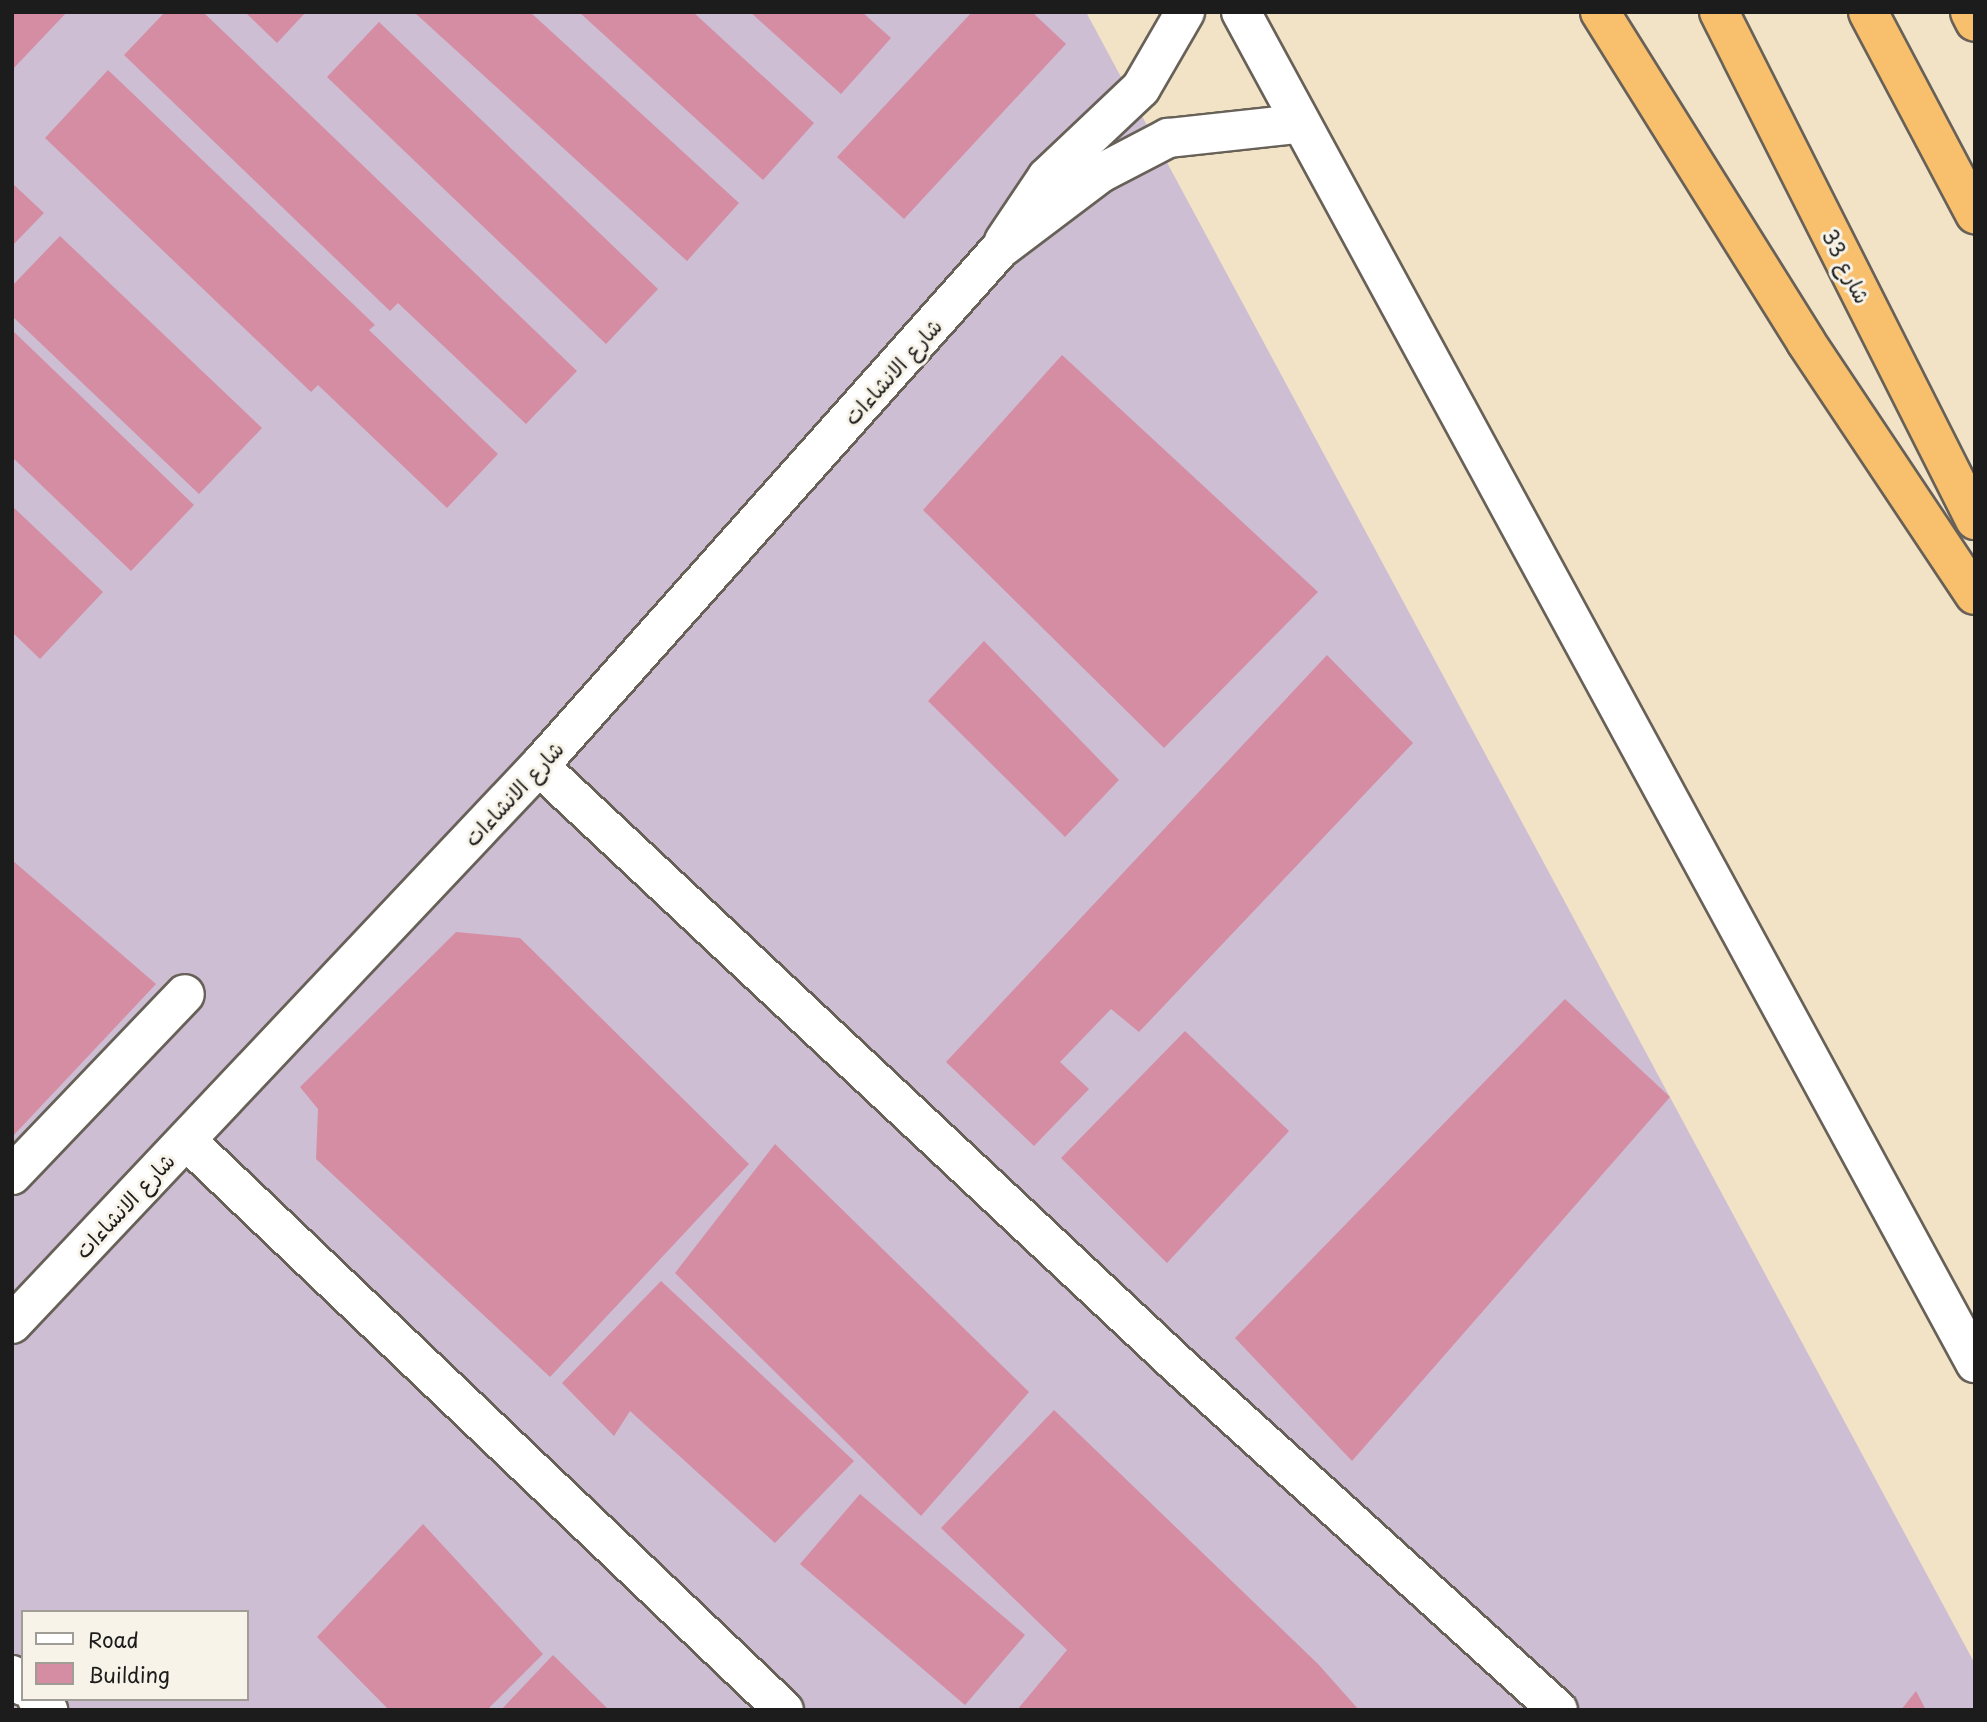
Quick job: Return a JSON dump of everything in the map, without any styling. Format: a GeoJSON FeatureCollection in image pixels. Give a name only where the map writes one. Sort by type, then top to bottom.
{"type":"FeatureCollection","features":[{"type":"Feature","properties":{"kind":"highway"},"geometry":{"type":"LineString","coordinates":[[1600,12],[1735,232],[1975,595]]}},
{"type":"Feature","properties":{"kind":"highway","name":"شارع 33"},"geometry":{"type":"LineString","coordinates":[[1719,12],[1975,520]]}},
{"type":"Feature","properties":{"kind":"highway"},"geometry":{"type":"LineString","coordinates":[[1868,12],[1975,214]]}},
{"type":"Feature","properties":{"kind":"highway"},"geometry":{"type":"LineString","coordinates":[[1970,12],[1975,22]]}},
{"type":"Feature","properties":{"kind":"street","name":"شارع الانشاءات"},"geometry":{"type":"LineString","coordinates":[[12,1324],[539,766],[1000,249],[1047,177],[1141,88],[1185,12]]}},
{"type":"Feature","properties":{"kind":"street"},"geometry":{"type":"LineString","coordinates":[[1241,12],[1297,124],[1975,1363]]}},
{"type":"Feature","properties":{"kind":"street","name":"شارع الانشاءات"},"geometry":{"type":"LineString","coordinates":[[1000,249],[1101,173],[1156,143],[1204,130],[1297,124]]}},
{"type":"Feature","properties":{"kind":"street"},"geometry":{"type":"LineString","coordinates":[[539,766],[1176,1363],[1558,1710]]}},
{"type":"Feature","properties":{"kind":"street"},"geometry":{"type":"LineString","coordinates":[[12,1175],[185,994]]}},
{"type":"Feature","properties":{"kind":"street"},"geometry":{"type":"LineString","coordinates":[[186,1140],[784,1710]]}},
{"type":"Feature","properties":{"kind":"shaded area"},"geometry":{"type":"Polygon","coordinates":[[[12,12],[1086,12],[1975,1664],[1975,1710],[12,1710],[12,12]]]}},
{"type":"Feature","properties":{"kind":"building"},"geometry":{"type":"Polygon","coordinates":[[[12,12],[67,12],[12,70],[12,12]]]}},
{"type":"Feature","properties":{"kind":"building"},"geometry":{"type":"Polygon","coordinates":[[[165,12],[203,12],[577,371],[526,424],[398,303],[390,311],[124,55],[165,12]]]}},
{"type":"Feature","properties":{"kind":"building"},"geometry":{"type":"Polygon","coordinates":[[[245,12],[306,12],[277,43],[245,12]]]}},
{"type":"Feature","properties":{"kind":"building"},"geometry":{"type":"Polygon","coordinates":[[[414,12],[530,12],[739,203],[687,261],[414,12]]]}},
{"type":"Feature","properties":{"kind":"building"},"geometry":{"type":"Polygon","coordinates":[[[579,12],[693,12],[814,123],[763,180],[579,12]]]}},
{"type":"Feature","properties":{"kind":"building"},"geometry":{"type":"Polygon","coordinates":[[[750,12],[862,12],[891,38],[841,94],[750,12]]]}},
{"type":"Feature","properties":{"kind":"building"},"geometry":{"type":"Polygon","coordinates":[[[972,12],[1032,12],[1066,44],[904,219],[837,157],[972,12]]]}},
{"type":"Feature","properties":{"kind":"building"},"geometry":{"type":"Polygon","coordinates":[[[379,22],[658,289],[606,344],[327,77],[379,22]]]}},
{"type":"Feature","properties":{"kind":"building"},"geometry":{"type":"Polygon","coordinates":[[[108,70],[375,325],[369,330],[498,454],[447,508],[318,385],[311,392],[45,138],[108,70]]]}},
{"type":"Feature","properties":{"kind":"building"},"geometry":{"type":"Polygon","coordinates":[[[12,183],[44,213],[12,246],[12,183]]]}},
{"type":"Feature","properties":{"kind":"building"},"geometry":{"type":"Polygon","coordinates":[[[60,236],[262,428],[199,494],[12,316],[12,286],[60,236]]]}},
{"type":"Feature","properties":{"kind":"building"},"geometry":{"type":"Polygon","coordinates":[[[12,330],[194,505],[131,571],[12,457],[12,330]]]}},
{"type":"Feature","properties":{"kind":"building"},"geometry":{"type":"Polygon","coordinates":[[[1062,355],[1318,592],[1164,748],[923,510],[1062,355]]]}},
{"type":"Feature","properties":{"kind":"building"},"geometry":{"type":"Polygon","coordinates":[[[12,506],[103,592],[40,659],[12,632],[12,506]]]}},
{"type":"Feature","properties":{"kind":"building"},"geometry":{"type":"Polygon","coordinates":[[[984,641],[1119,780],[1065,837],[928,701],[984,641]]]}},
{"type":"Feature","properties":{"kind":"building"},"geometry":{"type":"Polygon","coordinates":[[[1327,655],[1413,743],[1139,1032],[1111,1009],[1060,1062],[1089,1089],[1034,1146],[946,1062],[1327,655]]]}},
{"type":"Feature","properties":{"kind":"building"},"geometry":{"type":"Polygon","coordinates":[[[12,860],[156,984],[12,1137],[12,860]]]}},
{"type":"Feature","properties":{"kind":"building"},"geometry":{"type":"Polygon","coordinates":[[[456,932],[520,938],[749,1164],[550,1377],[316,1159],[318,1109],[300,1087],[456,932]]]}},
{"type":"Feature","properties":{"kind":"building"},"geometry":{"type":"Polygon","coordinates":[[[1565,999],[1670,1097],[1352,1461],[1235,1338],[1565,999]]]}},
{"type":"Feature","properties":{"kind":"building"},"geometry":{"type":"Polygon","coordinates":[[[1185,1031],[1289,1131],[1167,1263],[1061,1158],[1185,1031]]]}},
{"type":"Feature","properties":{"kind":"building"},"geometry":{"type":"Polygon","coordinates":[[[775,1144],[1029,1392],[921,1516],[675,1273],[775,1144]]]}},
{"type":"Feature","properties":{"kind":"building"},"geometry":{"type":"Polygon","coordinates":[[[661,1281],[854,1461],[775,1543],[630,1411],[614,1436],[562,1383],[661,1281]]]}},
{"type":"Feature","properties":{"kind":"building"},"geometry":{"type":"Polygon","coordinates":[[[1054,1410],[1318,1664],[1359,1710],[1017,1710],[1067,1650],[941,1528],[1054,1410]]]}},
{"type":"Feature","properties":{"kind":"building"},"geometry":{"type":"Polygon","coordinates":[[[860,1494],[1025,1635],[965,1705],[800,1564],[860,1494]]]}},
{"type":"Feature","properties":{"kind":"building"},"geometry":{"type":"Polygon","coordinates":[[[423,1524],[543,1654],[487,1710],[389,1710],[317,1637],[423,1524]]]}},
{"type":"Feature","properties":{"kind":"building"},"geometry":{"type":"Polygon","coordinates":[[[553,1655],[609,1710],[501,1710],[553,1655]]]}},
{"type":"Feature","properties":{"kind":"building"},"geometry":{"type":"Polygon","coordinates":[[[1916,1691],[1926,1710],[1901,1710],[1916,1691]]]}}]}
